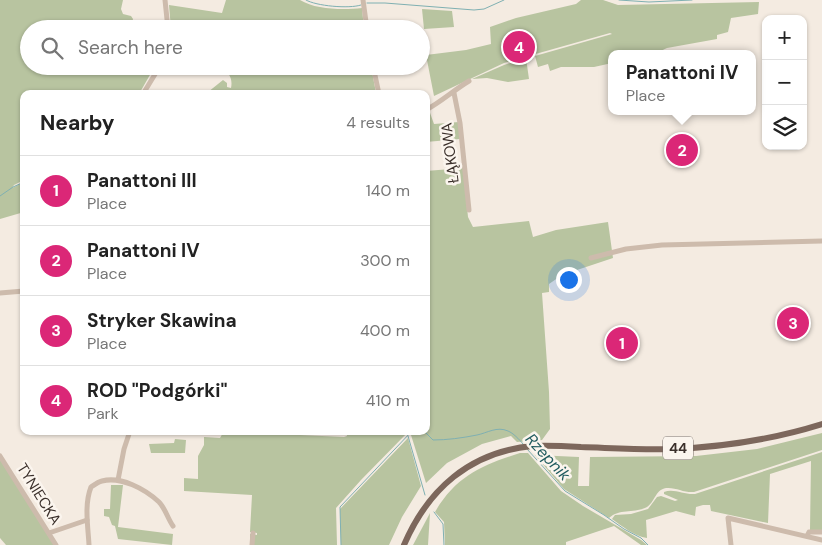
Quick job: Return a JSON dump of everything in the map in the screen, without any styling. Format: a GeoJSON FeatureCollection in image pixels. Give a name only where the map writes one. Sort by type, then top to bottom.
{"type":"FeatureCollection","features":[{"type":"Feature","properties":{"kind":"main road","name":"44"},"geometry":{"type":"LineString","coordinates":[[404,545],[422,510],[436,492],[467,467],[500,452],[531,446],[636,449],[702,447],[756,440],[822,424]]}},
{"type":"Feature","properties":{"kind":"street"},"geometry":{"type":"LineString","coordinates":[[165,0],[167,20]]}},
{"type":"Feature","properties":{"kind":"street"},"geometry":{"type":"LineString","coordinates":[[363,1],[366,20]]}},
{"type":"Feature","properties":{"kind":"street"},"geometry":{"type":"LineString","coordinates":[[145,90],[155,75]]}},
{"type":"Feature","properties":{"kind":"street"},"geometry":{"type":"LineString","coordinates":[[375,75],[378,90]]}},
{"type":"Feature","properties":{"kind":"street"},"geometry":{"type":"LineString","coordinates":[[430,107],[454,93],[469,81]]}},
{"type":"Feature","properties":{"kind":"street","name":"ŁĄKOWA"},"geometry":{"type":"LineString","coordinates":[[454,93],[460,124],[469,210]]}},
{"type":"Feature","properties":{"kind":"street"},"geometry":{"type":"LineString","coordinates":[[591,258],[626,249],[656,245],[822,241]]}},
{"type":"Feature","properties":{"kind":"street"},"geometry":{"type":"LineString","coordinates":[[0,293],[20,291]]}},
{"type":"Feature","properties":{"kind":"street"},"geometry":{"type":"LineString","coordinates":[[118,480],[129,435]]}},
{"type":"Feature","properties":{"kind":"street","name":"TYNIECKA"},"geometry":{"type":"LineString","coordinates":[[0,456],[56,545]]}},
{"type":"Feature","properties":{"kind":"street"},"geometry":{"type":"LineString","coordinates":[[89,545],[87,520],[89,492],[91,487],[101,481],[118,480],[126,482],[147,494],[160,503],[173,526]]}},
{"type":"Feature","properties":{"kind":"street"},"geometry":{"type":"LineString","coordinates":[[731,545],[728,518],[822,540]]}},
{"type":"Feature","properties":{"kind":"street"},"geometry":{"type":"LineString","coordinates":[[49,533],[87,520]]}},
{"type":"Feature","properties":{"kind":"street"},"geometry":{"type":"LineString","coordinates":[[807,536],[809,532],[822,532]]}},
{"type":"Feature","properties":{"kind":"street"},"geometry":{"type":"LineString","coordinates":[[252,545],[253,534]]}},
{"type":"Feature","properties":{"kind":"green space"},"geometry":{"type":"Polygon","coordinates":[[[0,0],[123,0],[121,9],[123,14],[131,16],[133,20],[20,20],[20,75],[150,75],[141,90],[20,90],[20,182],[12,188],[20,184],[20,213],[0,219],[0,0]]]}},
{"type":"Feature","properties":{"kind":"green space"},"geometry":{"type":"Polygon","coordinates":[[[226,0],[300,0],[314,6],[339,9],[362,8],[363,20],[170,20],[169,5],[222,13],[226,0]]]}},
{"type":"Feature","properties":{"kind":"green space"},"geometry":{"type":"Polygon","coordinates":[[[581,0],[603,0],[618,5],[759,2],[758,14],[731,18],[728,32],[717,35],[717,39],[663,50],[608,50],[608,64],[594,67],[561,67],[550,71],[548,64],[538,67],[535,56],[612,34],[610,33],[504,63],[434,96],[430,75],[430,54],[466,50],[491,44],[490,27],[516,18],[576,4],[581,0]]]}},
{"type":"Feature","properties":{"kind":"green space"},"geometry":{"type":"Polygon","coordinates":[[[422,9],[452,11],[454,27],[430,29],[430,20],[423,20],[422,9]]]}},
{"type":"Feature","properties":{"kind":"green space"},"geometry":{"type":"Polygon","coordinates":[[[526,58],[529,79],[508,82],[487,78],[472,79],[504,65],[526,58]]]}},
{"type":"Feature","properties":{"kind":"green space"},"geometry":{"type":"Polygon","coordinates":[[[373,75],[375,90],[210,90],[223,80],[227,83],[227,87],[231,88],[230,76],[373,75]]]}},
{"type":"Feature","properties":{"kind":"green space"},"geometry":{"type":"Polygon","coordinates":[[[430,113],[434,124],[459,122],[460,139],[430,142],[430,113]]]}},
{"type":"Feature","properties":{"kind":"green space"},"geometry":{"type":"Polygon","coordinates":[[[463,168],[468,217],[473,227],[529,221],[533,237],[556,230],[608,222],[613,258],[562,275],[549,284],[549,292],[542,293],[550,429],[542,440],[517,442],[511,436],[482,444],[447,463],[426,483],[411,435],[430,435],[430,171],[463,168]]]}},
{"type":"Feature","properties":{"kind":"green space"},"geometry":{"type":"Polygon","coordinates":[[[822,433],[822,450],[694,492],[673,488],[662,489],[647,507],[618,513],[609,518],[564,489],[535,455],[579,457],[578,486],[589,486],[590,457],[696,456],[757,449],[822,433]]]}},
{"type":"Feature","properties":{"kind":"green space"},"geometry":{"type":"Polygon","coordinates":[[[222,435],[344,437],[347,435],[405,435],[336,508],[337,545],[250,545],[250,534],[257,535],[257,533],[250,532],[252,495],[184,491],[184,478],[198,479],[198,456],[204,445],[204,437],[220,438],[222,435]]]}},
{"type":"Feature","properties":{"kind":"green space"},"geometry":{"type":"Polygon","coordinates":[[[408,438],[421,486],[402,517],[389,545],[341,545],[340,509],[408,438]]]}},
{"type":"Feature","properties":{"kind":"green space"},"geometry":{"type":"Polygon","coordinates":[[[175,439],[186,440],[185,453],[151,453],[149,444],[174,443],[175,439]]]}},
{"type":"Feature","properties":{"kind":"green space"},"geometry":{"type":"Polygon","coordinates":[[[822,452],[822,530],[810,530],[811,461],[770,474],[768,523],[711,511],[710,505],[703,505],[696,507],[695,516],[676,511],[646,520],[647,538],[633,533],[612,519],[615,515],[631,514],[648,509],[657,497],[661,496],[675,501],[678,500],[664,494],[664,492],[672,491],[695,494],[822,452]]]}},
{"type":"Feature","properties":{"kind":"green space"},"geometry":{"type":"Polygon","coordinates":[[[520,453],[528,453],[561,491],[647,545],[641,545],[614,526],[566,542],[566,545],[445,545],[444,522],[435,512],[443,500],[461,481],[482,467],[520,453]]]}},
{"type":"Feature","properties":{"kind":"green space"},"geometry":{"type":"Polygon","coordinates":[[[0,459],[54,545],[6,545],[0,538],[0,459]]]}},
{"type":"Feature","properties":{"kind":"green space"},"geometry":{"type":"Polygon","coordinates":[[[111,485],[123,485],[118,527],[173,534],[172,545],[118,539],[115,526],[112,525],[109,517],[104,516],[104,509],[110,509],[111,485]]]}},
{"type":"Feature","properties":{"kind":"green space"},"geometry":{"type":"Polygon","coordinates":[[[430,513],[428,545],[413,545],[430,513]]]}},
{"type":"Feature","properties":{"kind":"waterway"},"geometry":{"type":"LineString","coordinates":[[306,0],[317,4],[333,6],[349,7],[361,5]]}},
{"type":"Feature","properties":{"kind":"waterway"},"geometry":{"type":"LineString","coordinates":[[367,3],[474,10],[484,9],[504,0]]}},
{"type":"Feature","properties":{"kind":"waterway"},"geometry":{"type":"LineString","coordinates":[[619,0],[649,2],[692,0]]}},
{"type":"Feature","properties":{"kind":"waterway","name":"Rzepnik"},"geometry":{"type":"LineString","coordinates":[[0,196],[20,184]]}},
{"type":"Feature","properties":{"kind":"waterway","name":"Rzepnik"},"geometry":{"type":"LineString","coordinates":[[428,435],[433,440],[444,440],[504,430],[510,432],[523,444]]}},
{"type":"Feature","properties":{"kind":"waterway"},"geometry":{"type":"LineString","coordinates":[[341,545],[340,507],[408,435]]}},
{"type":"Feature","properties":{"kind":"waterway"},"geometry":{"type":"LineString","coordinates":[[408,436],[425,495]]}},
{"type":"Feature","properties":{"kind":"waterway","name":"Rzepnik"},"geometry":{"type":"LineString","coordinates":[[527,449],[565,491],[641,538],[648,545]]}},
{"type":"Feature","properties":{"kind":"waterway"},"geometry":{"type":"LineString","coordinates":[[434,512],[443,524],[444,545]]}},
{"type":"Feature","properties":{"kind":"place","name":"ROD \"Podgórki\""},"geometry":{"type":"Point","coordinates":[519,47]}},
{"type":"Feature","properties":{"kind":"place","name":"Panattoni IV"},"geometry":{"type":"Point","coordinates":[682,150]}},
{"type":"Feature","properties":{"kind":"place","name":"Stryker Skawina"},"geometry":{"type":"Point","coordinates":[793,323]}},
{"type":"Feature","properties":{"kind":"place","name":"Panattoni III"},"geometry":{"type":"Point","coordinates":[622,343]}}]}
